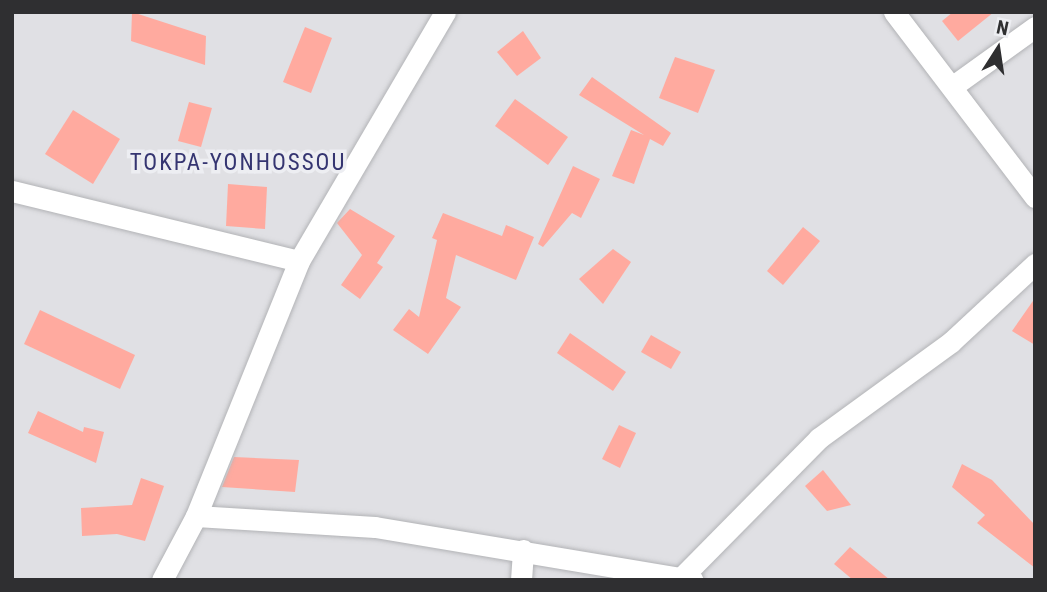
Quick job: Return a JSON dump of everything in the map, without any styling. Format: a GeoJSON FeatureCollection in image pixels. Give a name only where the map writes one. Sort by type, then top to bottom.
{"type":"FeatureCollection","features":[{"type":"Feature","properties":{"kind":"street"},"geometry":{"type":"LineString","coordinates":[[162,580],[196,516],[299,261],[445,12]]}},
{"type":"Feature","properties":{"kind":"street"},"geometry":{"type":"LineString","coordinates":[[894,12],[1035,197]]}},
{"type":"Feature","properties":{"kind":"street"},"geometry":{"type":"LineString","coordinates":[[953,86],[1035,27]]}},
{"type":"Feature","properties":{"kind":"street"},"geometry":{"type":"LineString","coordinates":[[12,191],[299,261]]}},
{"type":"Feature","properties":{"kind":"street"},"geometry":{"type":"LineString","coordinates":[[196,516],[375,527],[688,577],[819,438],[951,342],[1035,264]]}},
{"type":"Feature","properties":{"kind":"street"},"geometry":{"type":"LineString","coordinates":[[522,580],[523,550]]}},
{"type":"Feature","properties":{"kind":"building"},"geometry":{"type":"Polygon","coordinates":[[[132,12],[206,36],[205,65],[131,41],[132,12]]]}},
{"type":"Feature","properties":{"kind":"building"},"geometry":{"type":"Polygon","coordinates":[[[953,12],[994,12],[958,41],[942,21],[953,12]]]}},
{"type":"Feature","properties":{"kind":"building"},"geometry":{"type":"Polygon","coordinates":[[[305,27],[332,38],[311,93],[283,82],[305,27]]]}},
{"type":"Feature","properties":{"kind":"building"},"geometry":{"type":"Polygon","coordinates":[[[523,31],[541,58],[517,76],[497,52],[523,31]]]}},
{"type":"Feature","properties":{"kind":"building"},"geometry":{"type":"Polygon","coordinates":[[[675,57],[715,70],[698,113],[659,98],[675,57]]]}},
{"type":"Feature","properties":{"kind":"building"},"geometry":{"type":"Polygon","coordinates":[[[592,77],[671,133],[663,146],[650,139],[634,184],[612,176],[631,130],[644,135],[579,95],[592,77]]]}},
{"type":"Feature","properties":{"kind":"building"},"geometry":{"type":"Polygon","coordinates":[[[515,99],[568,137],[548,165],[495,126],[515,99]]]}},
{"type":"Feature","properties":{"kind":"building"},"geometry":{"type":"Polygon","coordinates":[[[189,102],[212,108],[201,147],[178,141],[189,102]]]}},
{"type":"Feature","properties":{"kind":"building"},"geometry":{"type":"Polygon","coordinates":[[[73,110],[120,139],[93,184],[45,154],[73,110]]]}},
{"type":"Feature","properties":{"kind":"building"},"geometry":{"type":"Polygon","coordinates":[[[573,166],[600,179],[581,218],[572,213],[543,247],[538,244],[573,166]]]}},
{"type":"Feature","properties":{"kind":"building"},"geometry":{"type":"Polygon","coordinates":[[[228,184],[267,187],[265,229],[226,226],[228,184]]]}},
{"type":"Feature","properties":{"kind":"building"},"geometry":{"type":"Polygon","coordinates":[[[350,209],[395,236],[377,263],[383,267],[360,299],[341,285],[362,255],[337,223],[350,209]]]}},
{"type":"Feature","properties":{"kind":"building"},"geometry":{"type":"Polygon","coordinates":[[[443,213],[502,236],[506,225],[534,237],[516,280],[456,255],[446,298],[461,307],[428,354],[393,330],[409,309],[419,317],[437,240],[432,238],[443,213]]]}},
{"type":"Feature","properties":{"kind":"building"},"geometry":{"type":"Polygon","coordinates":[[[803,227],[820,241],[783,285],[767,271],[803,227]]]}},
{"type":"Feature","properties":{"kind":"building"},"geometry":{"type":"Polygon","coordinates":[[[613,249],[631,262],[603,304],[579,279],[613,249]]]}},
{"type":"Feature","properties":{"kind":"building"},"geometry":{"type":"Polygon","coordinates":[[[1035,298],[1035,345],[1012,331],[1035,298]]]}},
{"type":"Feature","properties":{"kind":"building"},"geometry":{"type":"Polygon","coordinates":[[[40,310],[135,355],[120,389],[24,344],[40,310]]]}},
{"type":"Feature","properties":{"kind":"building"},"geometry":{"type":"Polygon","coordinates":[[[570,333],[626,372],[613,391],[557,353],[570,333]]]}},
{"type":"Feature","properties":{"kind":"building"},"geometry":{"type":"Polygon","coordinates":[[[651,335],[681,352],[671,369],[641,352],[651,335]]]}},
{"type":"Feature","properties":{"kind":"building"},"geometry":{"type":"Polygon","coordinates":[[[38,411],[83,432],[84,427],[104,432],[96,463],[28,433],[38,411]]]}},
{"type":"Feature","properties":{"kind":"building"},"geometry":{"type":"Polygon","coordinates":[[[619,425],[636,433],[620,468],[602,459],[619,425]]]}},
{"type":"Feature","properties":{"kind":"building"},"geometry":{"type":"Polygon","coordinates":[[[234,457],[299,460],[295,492],[222,487],[234,457]]]}},
{"type":"Feature","properties":{"kind":"building"},"geometry":{"type":"Polygon","coordinates":[[[962,464],[992,480],[1035,525],[1035,568],[977,523],[985,515],[952,487],[962,464]]]}},
{"type":"Feature","properties":{"kind":"building"},"geometry":{"type":"Polygon","coordinates":[[[823,470],[851,505],[827,511],[805,486],[823,470]]]}},
{"type":"Feature","properties":{"kind":"building"},"geometry":{"type":"Polygon","coordinates":[[[141,478],[164,486],[145,541],[117,534],[82,536],[81,508],[132,505],[141,478]]]}},
{"type":"Feature","properties":{"kind":"building"},"geometry":{"type":"Polygon","coordinates":[[[850,547],[890,580],[853,580],[834,564],[850,547]]]}},
{"type":"Feature","properties":{"kind":"district","name":"TOKPA-YONHOSSOU"},"geometry":{"type":"Point","coordinates":[238,163]}}]}
